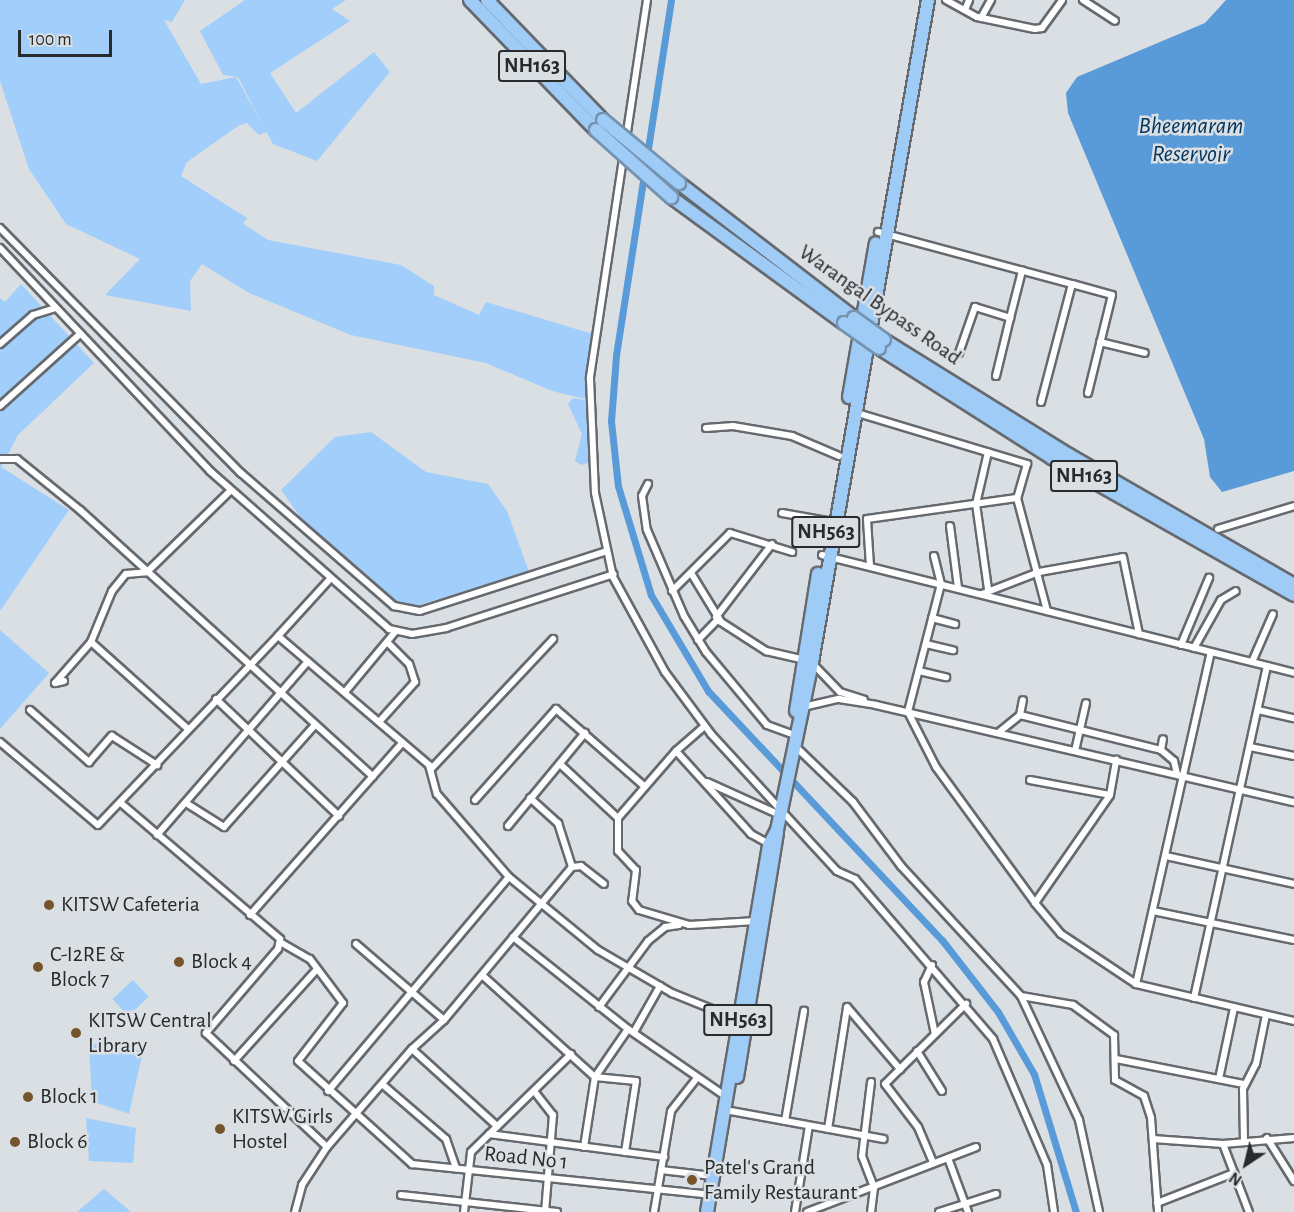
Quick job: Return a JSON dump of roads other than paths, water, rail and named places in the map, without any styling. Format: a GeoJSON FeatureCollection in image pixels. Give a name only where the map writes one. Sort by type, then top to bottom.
{"type":"FeatureCollection","features":[{"type":"Feature","properties":{"kind":"highway","name":"NH163"},"geometry":{"type":"LineString","coordinates":[[470,0],[599,125]]}},
{"type":"Feature","properties":{"kind":"highway","name":"Warangal Bypass Road"},"geometry":{"type":"LineString","coordinates":[[487,0],[599,125],[671,197],[882,344],[1052,458],[1294,595]]}},
{"type":"Feature","properties":{"kind":"highway","name":"NH563"},"geometry":{"type":"LineString","coordinates":[[714,1212],[774,846],[854,412],[920,0]]}},
{"type":"Feature","properties":{"kind":"highway","name":"NH563"},"geometry":{"type":"LineString","coordinates":[[826,556],[828,521],[839,456],[928,0]]}},
{"type":"Feature","properties":{"kind":"highway","name":"Warangal Bypass Road"},"geometry":{"type":"LineString","coordinates":[[599,125],[679,183],[849,320]]}},
{"type":"Feature","properties":{"kind":"highway","name":"Warangal Bypass Road"},"geometry":{"type":"LineString","coordinates":[[882,344],[1294,585]]}},
{"type":"Feature","properties":{"kind":"highway","name":"NH563"},"geometry":{"type":"LineString","coordinates":[[707,1212],[756,921],[774,846]]}},
{"type":"Feature","properties":{"kind":"street"},"geometry":{"type":"LineString","coordinates":[[646,0],[590,379],[595,493],[614,574],[665,672],[705,726],[837,871],[855,879],[966,1004],[993,1040],[1024,1103],[1047,1165],[1054,1212]]}},
{"type":"Feature","properties":{"kind":"street"},"geometry":{"type":"LineString","coordinates":[[946,0],[981,18],[1042,28],[1062,0]]}},
{"type":"Feature","properties":{"kind":"street"},"geometry":{"type":"LineString","coordinates":[[965,10],[969,0]]}},
{"type":"Feature","properties":{"kind":"street"},"geometry":{"type":"LineString","coordinates":[[981,18],[990,0]]}},
{"type":"Feature","properties":{"kind":"street"},"geometry":{"type":"LineString","coordinates":[[1083,0],[1116,21]]}},
{"type":"Feature","properties":{"kind":"street"},"geometry":{"type":"LineString","coordinates":[[0,228],[241,473],[394,606],[420,611],[607,551]]}},
{"type":"Feature","properties":{"kind":"street"},"geometry":{"type":"LineString","coordinates":[[882,233],[1112,295],[1088,393]]}},
{"type":"Feature","properties":{"kind":"street"},"geometry":{"type":"LineString","coordinates":[[0,248],[231,490],[330,579],[395,632],[446,628],[614,574]]}},
{"type":"Feature","properties":{"kind":"street"},"geometry":{"type":"LineString","coordinates":[[996,376],[1022,271]]}},
{"type":"Feature","properties":{"kind":"street"},"geometry":{"type":"LineString","coordinates":[[1041,402],[1072,284]]}},
{"type":"Feature","properties":{"kind":"street"},"geometry":{"type":"LineString","coordinates":[[959,353],[975,307],[1010,318]]}},
{"type":"Feature","properties":{"kind":"street"},"geometry":{"type":"LineString","coordinates":[[0,345],[33,315],[56,308]]}},
{"type":"Feature","properties":{"kind":"street"},"geometry":{"type":"LineString","coordinates":[[0,406],[80,334]]}},
{"type":"Feature","properties":{"kind":"street"},"geometry":{"type":"LineString","coordinates":[[1101,342],[1145,353]]}},
{"type":"Feature","properties":{"kind":"street"},"geometry":{"type":"LineString","coordinates":[[854,412],[1027,464],[1017,498],[1039,572],[1047,611]]}},
{"type":"Feature","properties":{"kind":"street"},"geometry":{"type":"LineString","coordinates":[[706,428],[776,433],[839,456]]}},
{"type":"Feature","properties":{"kind":"street"},"geometry":{"type":"LineString","coordinates":[[985,592],[976,504],[988,452]]}},
{"type":"Feature","properties":{"kind":"street"},"geometry":{"type":"LineString","coordinates":[[0,459],[17,459],[147,572],[314,726],[373,777]]}},
{"type":"Feature","properties":{"kind":"street"},"geometry":{"type":"LineString","coordinates":[[648,484],[642,496],[647,530],[672,591],[698,640],[767,725],[793,744],[853,802],[901,866],[1021,996],[1079,1120],[1099,1212]]}},
{"type":"Feature","properties":{"kind":"street"},"geometry":{"type":"LineString","coordinates":[[64,681],[55,683],[90,642],[112,591],[126,574],[147,572],[231,490]]}},
{"type":"Feature","properties":{"kind":"street"},"geometry":{"type":"LineString","coordinates":[[870,566],[867,519],[1017,498]]}},
{"type":"Feature","properties":{"kind":"street"},"geometry":{"type":"LineString","coordinates":[[1218,529],[1294,506]]}},
{"type":"Feature","properties":{"kind":"street"},"geometry":{"type":"LineString","coordinates":[[782,513],[828,521]]}},
{"type":"Feature","properties":{"kind":"street"},"geometry":{"type":"LineString","coordinates":[[950,526],[958,588]]}},
{"type":"Feature","properties":{"kind":"street"},"geometry":{"type":"LineString","coordinates":[[672,591],[729,533],[772,544],[792,552]]}},
{"type":"Feature","properties":{"kind":"street"},"geometry":{"type":"LineString","coordinates":[[698,640],[772,544]]}},
{"type":"Feature","properties":{"kind":"street"},"geometry":{"type":"LineString","coordinates":[[826,556],[958,588],[985,592],[1047,611],[1294,673]]}},
{"type":"Feature","properties":{"kind":"street"},"geometry":{"type":"LineString","coordinates":[[934,556],[941,584],[908,712],[936,767],[1035,903],[1060,933],[1136,984],[1294,1021]]}},
{"type":"Feature","properties":{"kind":"street"},"geometry":{"type":"LineString","coordinates":[[985,592],[1039,572],[1123,557],[1139,634]]}},
{"type":"Feature","properties":{"kind":"street"},"geometry":{"type":"LineString","coordinates":[[691,573],[717,618],[766,651],[807,661],[840,692],[876,705]]}},
{"type":"Feature","properties":{"kind":"street"},"geometry":{"type":"LineString","coordinates":[[1181,645],[1209,578]]}},
{"type":"Feature","properties":{"kind":"street"},"geometry":{"type":"LineString","coordinates":[[0,742],[98,825],[122,804],[247,664],[278,636],[330,579]]}},
{"type":"Feature","properties":{"kind":"street"},"geometry":{"type":"LineString","coordinates":[[1194,648],[1215,608],[1236,591]]}},
{"type":"Feature","properties":{"kind":"street"},"geometry":{"type":"LineString","coordinates":[[1252,662],[1273,614]]}},
{"type":"Feature","properties":{"kind":"street"},"geometry":{"type":"LineString","coordinates":[[932,618],[955,624]]}},
{"type":"Feature","properties":{"kind":"street"},"geometry":{"type":"LineString","coordinates":[[345,692],[389,644],[395,632]]}},
{"type":"Feature","properties":{"kind":"street"},"geometry":{"type":"LineString","coordinates":[[278,636],[432,768]]}},
{"type":"Feature","properties":{"kind":"street"},"geometry":{"type":"LineString","coordinates":[[553,639],[432,768],[432,787],[509,877],[598,950],[628,965],[660,986],[739,1020]]}},
{"type":"Feature","properties":{"kind":"street"},"geometry":{"type":"LineString","coordinates":[[90,642],[188,729]]}},
{"type":"Feature","properties":{"kind":"street"},"geometry":{"type":"LineString","coordinates":[[379,722],[415,682],[409,664],[389,644]]}},
{"type":"Feature","properties":{"kind":"street"},"geometry":{"type":"LineString","coordinates":[[926,644],[953,650]]}},
{"type":"Feature","properties":{"kind":"street"},"geometry":{"type":"LineString","coordinates":[[1136,984],[1185,776],[1211,652]]}},
{"type":"Feature","properties":{"kind":"street"},"geometry":{"type":"LineString","coordinates":[[157,835],[308,661]]}},
{"type":"Feature","properties":{"kind":"street"},"geometry":{"type":"LineString","coordinates":[[1194,998],[1267,666]]}},
{"type":"Feature","properties":{"kind":"street"},"geometry":{"type":"LineString","coordinates":[[920,671],[946,677]]}},
{"type":"Feature","properties":{"kind":"street"},"geometry":{"type":"LineString","coordinates":[[216,699],[339,816]]}},
{"type":"Feature","properties":{"kind":"street"},"geometry":{"type":"LineString","coordinates":[[800,713],[839,699],[876,705],[1294,802]]}},
{"type":"Feature","properties":{"kind":"street"},"geometry":{"type":"LineString","coordinates":[[998,733],[1020,714],[1023,700]]}},
{"type":"Feature","properties":{"kind":"street"},"geometry":{"type":"LineString","coordinates":[[1075,751],[1086,703]]}},
{"type":"Feature","properties":{"kind":"street"},"geometry":{"type":"LineString","coordinates":[[30,710],[89,762],[112,736],[157,765]]}},
{"type":"Feature","properties":{"kind":"street"},"geometry":{"type":"LineString","coordinates":[[475,800],[554,710],[564,711],[585,734],[644,786]]}},
{"type":"Feature","properties":{"kind":"street"},"geometry":{"type":"LineString","coordinates":[[1258,710],[1294,718]]}},
{"type":"Feature","properties":{"kind":"street"},"geometry":{"type":"LineString","coordinates":[[1020,714],[1161,750],[1174,761],[1177,774]]}},
{"type":"Feature","properties":{"kind":"street"},"geometry":{"type":"LineString","coordinates":[[186,803],[224,827],[314,726]]}},
{"type":"Feature","properties":{"kind":"street"},"geometry":{"type":"LineString","coordinates":[[682,924],[634,905],[637,874],[618,851],[618,818],[676,751],[705,726]]}},
{"type":"Feature","properties":{"kind":"street"},"geometry":{"type":"LineString","coordinates":[[508,825],[585,734]]}},
{"type":"Feature","properties":{"kind":"street"},"geometry":{"type":"LineString","coordinates":[[1161,750],[1163,739]]}},
{"type":"Feature","properties":{"kind":"street"},"geometry":{"type":"LineString","coordinates":[[250,915],[402,743]]}},
{"type":"Feature","properties":{"kind":"street"},"geometry":{"type":"LineString","coordinates":[[1250,747],[1294,756]]}},
{"type":"Feature","properties":{"kind":"street"},"geometry":{"type":"LineString","coordinates":[[676,751],[751,834],[774,846]]}},
{"type":"Feature","properties":{"kind":"street"},"geometry":{"type":"LineString","coordinates":[[1035,903],[1110,795],[1116,760]]}},
{"type":"Feature","properties":{"kind":"street"},"geometry":{"type":"LineString","coordinates":[[560,764],[618,818]]}},
{"type":"Feature","properties":{"kind":"street"},"geometry":{"type":"LineString","coordinates":[[703,780],[781,812]]}},
{"type":"Feature","properties":{"kind":"street"},"geometry":{"type":"LineString","coordinates":[[1030,780],[1110,795]]}},
{"type":"Feature","properties":{"kind":"street"},"geometry":{"type":"LineString","coordinates":[[530,798],[558,824],[572,867]]}},
{"type":"Feature","properties":{"kind":"street"},"geometry":{"type":"LineString","coordinates":[[122,804],[280,942],[302,952],[317,969],[234,1061]]}},
{"type":"Feature","properties":{"kind":"street"},"geometry":{"type":"LineString","coordinates":[[1166,856],[1294,884]]}},
{"type":"Feature","properties":{"kind":"street"},"geometry":{"type":"LineString","coordinates":[[295,1212],[309,1172],[327,1147],[412,1049],[444,1020],[513,937],[543,905],[572,867],[581,866],[604,884]]}},
{"type":"Feature","properties":{"kind":"street"},"geometry":{"type":"LineString","coordinates":[[328,1091],[509,877]]}},
{"type":"Feature","properties":{"kind":"street"},"geometry":{"type":"LineString","coordinates":[[1153,912],[1294,940]]}},
{"type":"Feature","properties":{"kind":"street"},"geometry":{"type":"LineString","coordinates":[[599,1007],[628,965],[659,931],[682,924],[756,921]]}},
{"type":"Feature","properties":{"kind":"street"},"geometry":{"type":"LineString","coordinates":[[513,937],[599,1007],[697,1078],[725,1095]]}},
{"type":"Feature","properties":{"kind":"street"},"geometry":{"type":"LineString","coordinates":[[280,942],[207,1028],[207,1036],[327,1147]]}},
{"type":"Feature","properties":{"kind":"street"},"geometry":{"type":"LineString","coordinates":[[356,944],[409,993],[444,1020]]}},
{"type":"Feature","properties":{"kind":"street"},"geometry":{"type":"LineString","coordinates":[[932,965],[924,982],[935,1034]]}},
{"type":"Feature","properties":{"kind":"street","name":"Road No 1"},"geometry":{"type":"LineString","coordinates":[[317,969],[343,1003],[297,1059],[328,1091],[412,1164],[710,1195]]}},
{"type":"Feature","properties":{"kind":"street"},"geometry":{"type":"LineString","coordinates":[[482,975],[595,1077],[636,1081],[625,1152]]}},
{"type":"Feature","properties":{"kind":"street"},"geometry":{"type":"LineString","coordinates":[[584,1146],[595,1077],[631,1030],[660,986]]}},
{"type":"Feature","properties":{"kind":"street"},"geometry":{"type":"LineString","coordinates":[[1021,996],[1054,998],[1095,1016],[1113,1035],[1116,1059],[1115,1080],[1144,1096],[1154,1139],[1158,1212]]}},
{"type":"Feature","properties":{"kind":"street"},"geometry":{"type":"LineString","coordinates":[[933,1163],[918,1127],[885,1084],[966,1004]]}},
{"type":"Feature","properties":{"kind":"street"},"geometry":{"type":"LineString","coordinates":[[828,1129],[847,1007],[900,1069]]}},
{"type":"Feature","properties":{"kind":"street"},"geometry":{"type":"LineString","coordinates":[[1219,1079],[1234,1008]]}},
{"type":"Feature","properties":{"kind":"street"},"geometry":{"type":"LineString","coordinates":[[785,1121],[804,1011]]}},
{"type":"Feature","properties":{"kind":"street"},"geometry":{"type":"LineString","coordinates":[[1244,1141],[1244,1084],[1257,1064],[1266,1015]]}},
{"type":"Feature","properties":{"kind":"street"},"geometry":{"type":"LineString","coordinates":[[412,1049],[497,1126]]}},
{"type":"Feature","properties":{"kind":"street"},"geometry":{"type":"LineString","coordinates":[[917,1051],[942,1091]]}},
{"type":"Feature","properties":{"kind":"street"},"geometry":{"type":"LineString","coordinates":[[464,1212],[471,1152],[571,1054]]}},
{"type":"Feature","properties":{"kind":"street"},"geometry":{"type":"LineString","coordinates":[[1116,1059],[1244,1084]]}},
{"type":"Feature","properties":{"kind":"street"},"geometry":{"type":"LineString","coordinates":[[654,1212],[671,1111],[697,1078]]}},
{"type":"Feature","properties":{"kind":"street"},"geometry":{"type":"LineString","coordinates":[[871,1082],[862,1156],[874,1188],[871,1212]]}},
{"type":"Feature","properties":{"kind":"street"},"geometry":{"type":"LineString","coordinates":[[382,1084],[446,1139],[456,1168]]}},
{"type":"Feature","properties":{"kind":"street"},"geometry":{"type":"LineString","coordinates":[[534,1091],[551,1109],[551,1142],[545,1211]]}},
{"type":"Feature","properties":{"kind":"street"},"geometry":{"type":"LineString","coordinates":[[731,1112],[883,1139]]}},
{"type":"Feature","properties":{"kind":"street"},"geometry":{"type":"LineString","coordinates":[[795,1212],[809,1126]]}},
{"type":"Feature","properties":{"kind":"street"},"geometry":{"type":"LineString","coordinates":[[489,1134],[663,1157]]}},
{"type":"Feature","properties":{"kind":"street"},"geometry":{"type":"LineString","coordinates":[[1154,1139],[1223,1144],[1267,1138],[1294,1138]]}},
{"type":"Feature","properties":{"kind":"street"},"geometry":{"type":"LineString","coordinates":[[1267,1138],[1294,1181]]}},
{"type":"Feature","properties":{"kind":"street"},"geometry":{"type":"LineString","coordinates":[[1223,1144],[1249,1212]]}},
{"type":"Feature","properties":{"kind":"street"},"geometry":{"type":"LineString","coordinates":[[807,1212],[976,1147]]}},
{"type":"Feature","properties":{"kind":"street"},"geometry":{"type":"LineString","coordinates":[[948,1158],[968,1212]]}},
{"type":"Feature","properties":{"kind":"street"},"geometry":{"type":"LineString","coordinates":[[661,1170],[713,1176]]}},
{"type":"Feature","properties":{"kind":"street"},"geometry":{"type":"LineString","coordinates":[[1156,1203],[1234,1173]]}},
{"type":"Feature","properties":{"kind":"street"},"geometry":{"type":"LineString","coordinates":[[401,1194],[557,1212]]}},
{"type":"Feature","properties":{"kind":"street"},"geometry":{"type":"LineString","coordinates":[[941,1212],[996,1194]]}},
{"type":"Feature","properties":{"kind":"water","name":"Bheemaram Reservoir"},"geometry":{"type":"Polygon","coordinates":[[[1226,0],[1294,0],[1294,471],[1222,492],[1210,477],[1204,439],[1068,113],[1066,93],[1077,77],[1205,23],[1226,0]]]}},
{"type":"Feature","properties":{"kind":"waterway"},"geometry":{"type":"LineString","coordinates":[[671,0],[616,356],[611,421],[618,486],[651,595],[708,691],[942,940],[998,1012],[1034,1074],[1076,1212]]}},
{"type":"Feature","properties":{"kind":"place","name":"KITSW Cafeteria"},"geometry":{"type":"Point","coordinates":[49,905]}},
{"type":"Feature","properties":{"kind":"place","name":"Block 4"},"geometry":{"type":"Point","coordinates":[179,962]}},
{"type":"Feature","properties":{"kind":"place","name":"C-I2RE & Block 7"},"geometry":{"type":"Point","coordinates":[38,967]}},
{"type":"Feature","properties":{"kind":"place","name":"KITSW Central Library"},"geometry":{"type":"Point","coordinates":[76,1033]}},
{"type":"Feature","properties":{"kind":"place","name":"Block 1"},"geometry":{"type":"Point","coordinates":[28,1097]}},
{"type":"Feature","properties":{"kind":"place","name":"KITSW Girls Hostel"},"geometry":{"type":"Point","coordinates":[220,1129]}},
{"type":"Feature","properties":{"kind":"place","name":"Block 6"},"geometry":{"type":"Point","coordinates":[15,1142]}},
{"type":"Feature","properties":{"kind":"place","name":"Patel's Grand Family Restaurant"},"geometry":{"type":"Point","coordinates":[692,1180]}}]}
